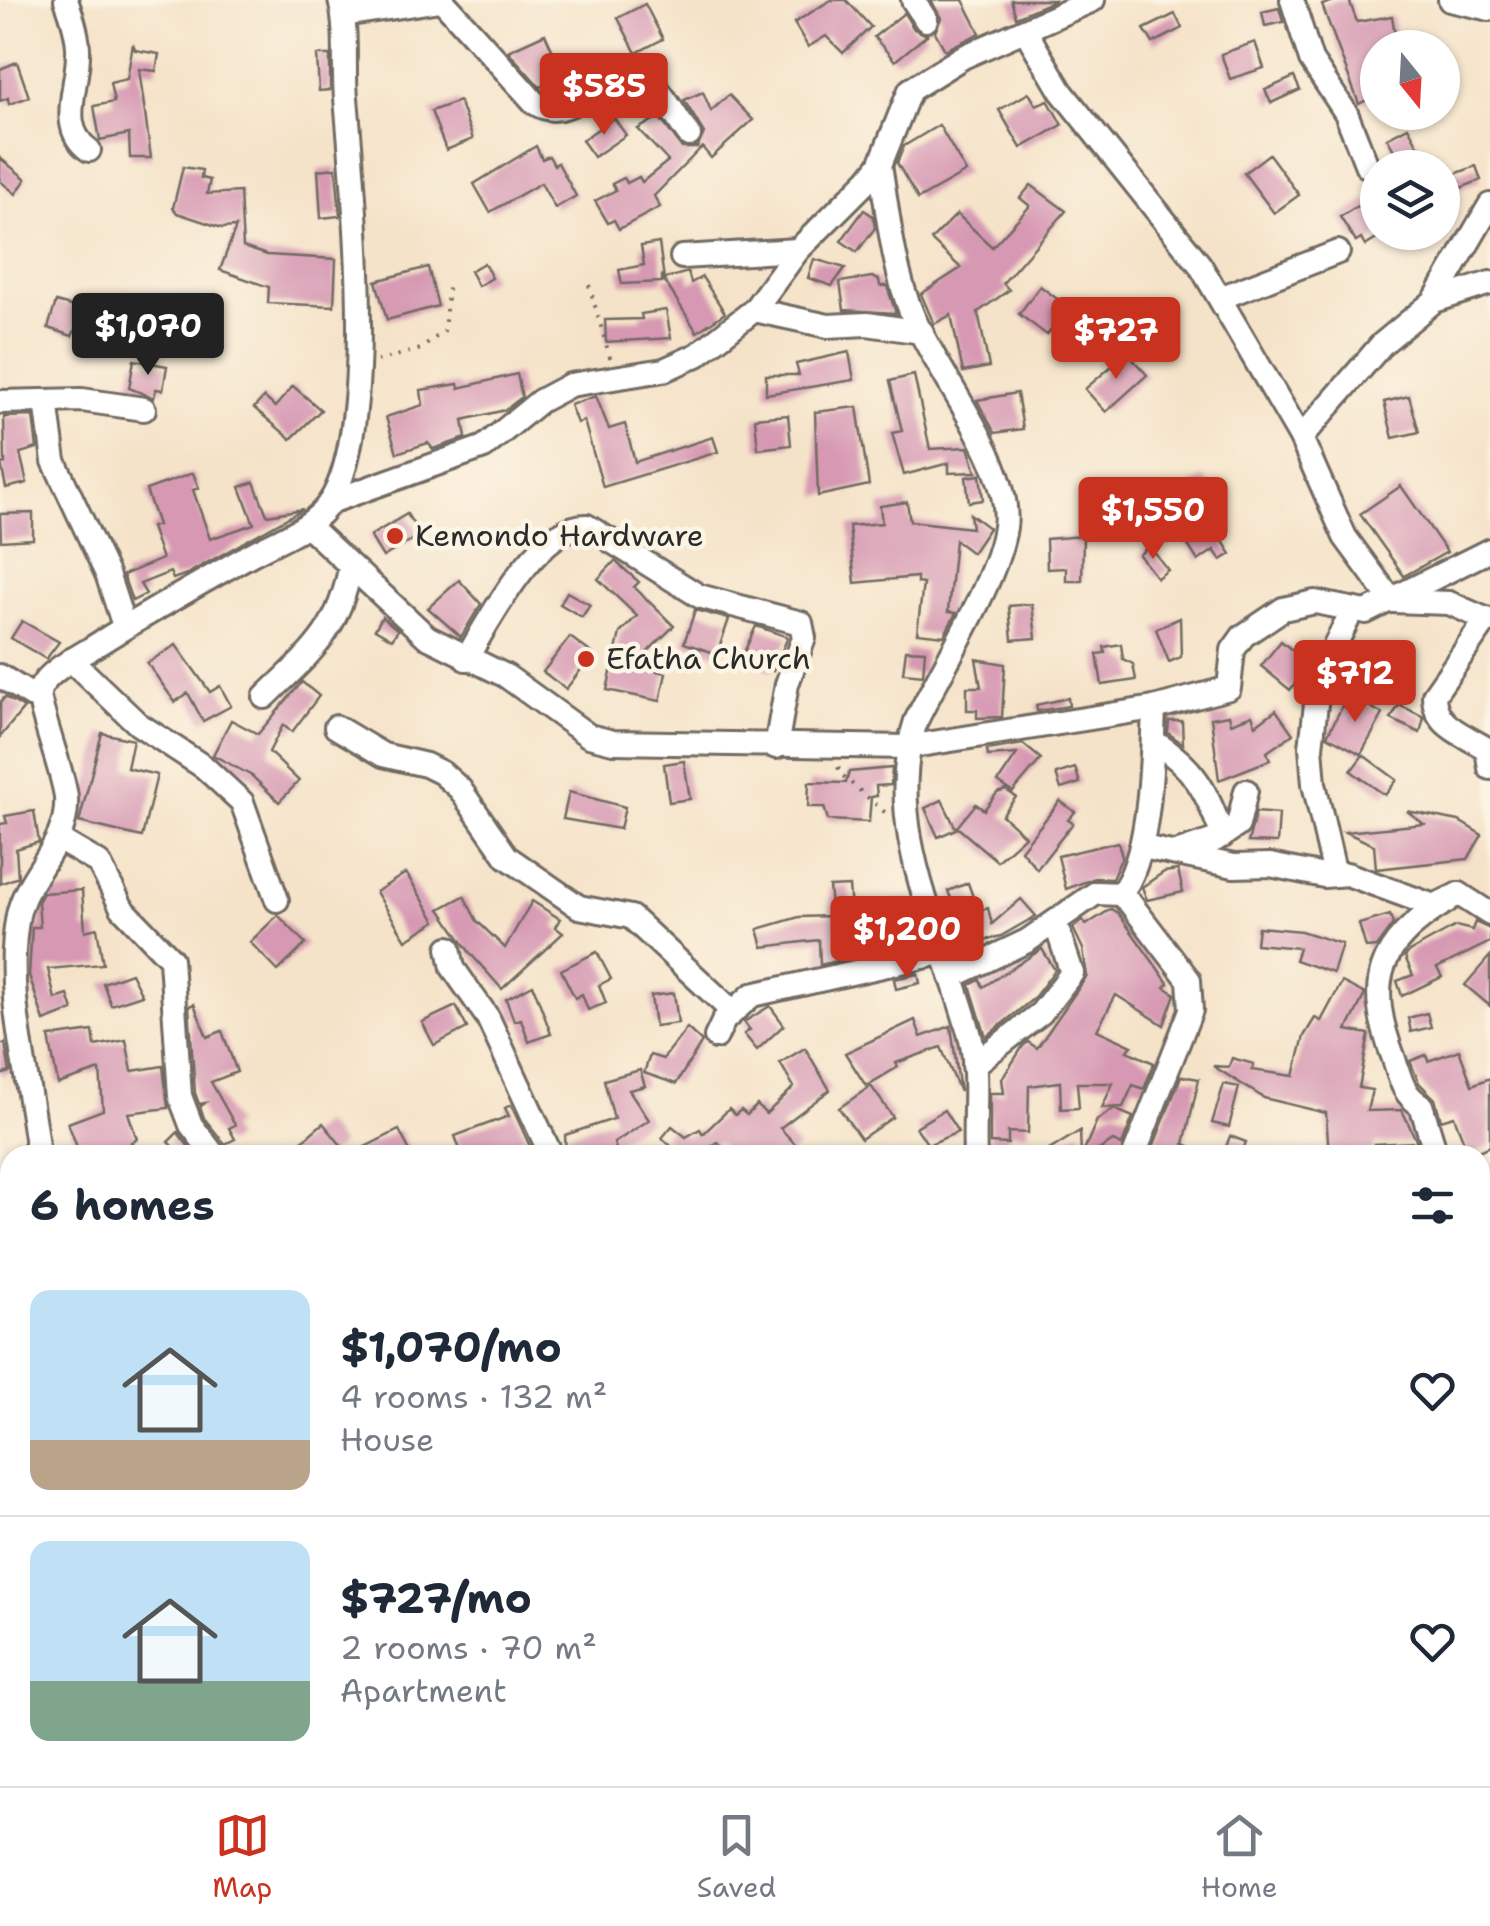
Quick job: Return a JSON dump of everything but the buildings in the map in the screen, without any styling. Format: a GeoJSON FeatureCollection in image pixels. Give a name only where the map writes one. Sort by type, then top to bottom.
{"type":"FeatureCollection","features":[{"type":"Feature","properties":{"kind":"street"},"geometry":{"type":"LineString","coordinates":[[66,0],[79,50],[71,128],[77,141],[89,150]]}},
{"type":"Feature","properties":{"kind":"street"},"geometry":{"type":"LineString","coordinates":[[330,502],[348,457],[358,366],[356,186],[345,95],[342,7],[441,0],[535,103],[549,112],[563,110],[610,79],[634,73],[646,77],[689,135]]}},
{"type":"Feature","properties":{"kind":"street"},"geometry":{"type":"LineString","coordinates":[[1292,0],[1311,60],[1346,112],[1361,150]]}},
{"type":"Feature","properties":{"kind":"street"},"geometry":{"type":"LineString","coordinates":[[1450,0],[1490,9]]}},
{"type":"Feature","properties":{"kind":"street"},"geometry":{"type":"LineString","coordinates":[[37,1145],[12,980],[18,913],[32,879],[58,839],[67,802],[58,753],[39,700],[40,689],[70,660],[306,525],[330,502],[484,447],[540,401],[570,385],[610,375],[664,370],[680,362],[754,310],[798,250],[880,165],[910,90],[963,57],[1088,1]]}},
{"type":"Feature","properties":{"kind":"street"},"geometry":{"type":"LineString","coordinates":[[1025,30],[1062,91],[1200,265],[1301,438],[1344,537],[1392,601]]}},
{"type":"Feature","properties":{"kind":"street"},"geometry":{"type":"LineString","coordinates":[[880,165],[892,237],[912,314],[998,471],[1007,513],[992,570],[924,704],[907,747],[909,829],[974,1065],[974,1145]]}},
{"type":"Feature","properties":{"kind":"street"},"geometry":{"type":"LineString","coordinates":[[1301,438],[1382,344],[1434,301],[1490,205]]}},
{"type":"Feature","properties":{"kind":"street"},"geometry":{"type":"LineString","coordinates":[[682,257],[798,250]]}},
{"type":"Feature","properties":{"kind":"street"},"geometry":{"type":"LineString","coordinates":[[1220,298],[1338,252]]}},
{"type":"Feature","properties":{"kind":"street"},"geometry":{"type":"LineString","coordinates":[[1434,301],[1490,283]]}},
{"type":"Feature","properties":{"kind":"street"},"geometry":{"type":"LineString","coordinates":[[754,310],[828,326],[867,324],[922,332]]}},
{"type":"Feature","properties":{"kind":"street"},"geometry":{"type":"LineString","coordinates":[[0,402],[82,400],[144,409]]}},
{"type":"Feature","properties":{"kind":"street"},"geometry":{"type":"LineString","coordinates":[[46,401],[54,462],[107,574],[124,626]]}},
{"type":"Feature","properties":{"kind":"street"},"geometry":{"type":"LineString","coordinates":[[306,525],[427,636],[506,676],[590,736],[647,744],[776,747],[907,747],[1154,708],[1229,688],[1233,650],[1242,636],[1283,609],[1316,602],[1366,612],[1490,550]]}},
{"type":"Feature","properties":{"kind":"street"},"geometry":{"type":"LineString","coordinates":[[466,659],[514,578],[563,533],[586,526],[699,596],[801,623],[804,638],[787,684],[776,747]]}},
{"type":"Feature","properties":{"kind":"street"},"geometry":{"type":"LineString","coordinates":[[265,697],[330,630],[339,615],[350,568]]}},
{"type":"Feature","properties":{"kind":"street"},"geometry":{"type":"LineString","coordinates":[[1392,601],[1449,603],[1488,620],[1442,682],[1434,707],[1446,725],[1487,749],[1490,768]]}},
{"type":"Feature","properties":{"kind":"street"},"geometry":{"type":"LineString","coordinates":[[1336,875],[1314,784],[1311,747],[1319,678],[1352,611]]}},
{"type":"Feature","properties":{"kind":"street"},"geometry":{"type":"LineString","coordinates":[[70,660],[138,724],[204,767],[242,802],[276,900]]}},
{"type":"Feature","properties":{"kind":"street"},"geometry":{"type":"LineString","coordinates":[[0,676],[39,700]]}},
{"type":"Feature","properties":{"kind":"street"},"geometry":{"type":"LineString","coordinates":[[1120,894],[1136,872],[1143,846],[1154,708]]}},
{"type":"Feature","properties":{"kind":"street"},"geometry":{"type":"LineString","coordinates":[[336,727],[382,755],[426,765],[442,774],[460,789],[507,858],[580,907],[631,917],[733,1012]]}},
{"type":"Feature","properties":{"kind":"street"},"geometry":{"type":"LineString","coordinates":[[1153,741],[1178,759],[1207,790],[1223,836]]}},
{"type":"Feature","properties":{"kind":"street"},"geometry":{"type":"LineString","coordinates":[[1179,852],[1223,836],[1238,825],[1246,792]]}},
{"type":"Feature","properties":{"kind":"street"},"geometry":{"type":"LineString","coordinates":[[58,839],[99,864],[122,908],[171,960],[180,1096],[191,1125],[206,1145]]}},
{"type":"Feature","properties":{"kind":"street"},"geometry":{"type":"LineString","coordinates":[[1143,846],[1179,852],[1204,862],[1270,864],[1371,880],[1434,906],[1459,894]]}},
{"type":"Feature","properties":{"kind":"street"},"geometry":{"type":"LineString","coordinates":[[951,977],[1027,941],[1096,893],[1120,894],[1190,980],[1192,993],[1191,1010],[1138,1145]]}},
{"type":"Feature","properties":{"kind":"street"},"geometry":{"type":"LineString","coordinates":[[1459,894],[1490,914]]}},
{"type":"Feature","properties":{"kind":"street"},"geometry":{"type":"LineString","coordinates":[[1433,1145],[1421,1105],[1408,1098],[1392,1054],[1379,1014],[1376,986],[1387,954],[1403,931],[1459,894]]}},
{"type":"Feature","properties":{"kind":"street"},"geometry":{"type":"LineString","coordinates":[[974,1065],[1041,1013],[1072,974],[1070,958],[1055,922]]}},
{"type":"Feature","properties":{"kind":"street"},"geometry":{"type":"LineString","coordinates":[[449,948],[453,968],[488,1018],[546,1145]]}},
{"type":"Feature","properties":{"kind":"street"},"geometry":{"type":"LineString","coordinates":[[716,1037],[733,1012],[752,995],[941,954]]}},
{"type":"Feature","properties":{"kind":"path"},"geometry":{"type":"LineString","coordinates":[[358,366],[421,349],[444,331],[449,280]]}},
{"type":"Feature","properties":{"kind":"path"},"geometry":{"type":"LineString","coordinates":[[589,285],[608,342],[610,375]]}},
{"type":"Feature","properties":{"kind":"path"},"geometry":{"type":"LineString","coordinates":[[832,747],[843,776],[909,829]]}},
{"type":"Feature","properties":{"kind":"place","name":"Kemondo Hardware"},"geometry":{"type":"Point","coordinates":[395,536]}},
{"type":"Feature","properties":{"kind":"place","name":"Efatha Church"},"geometry":{"type":"Point","coordinates":[586,659]}}]}
